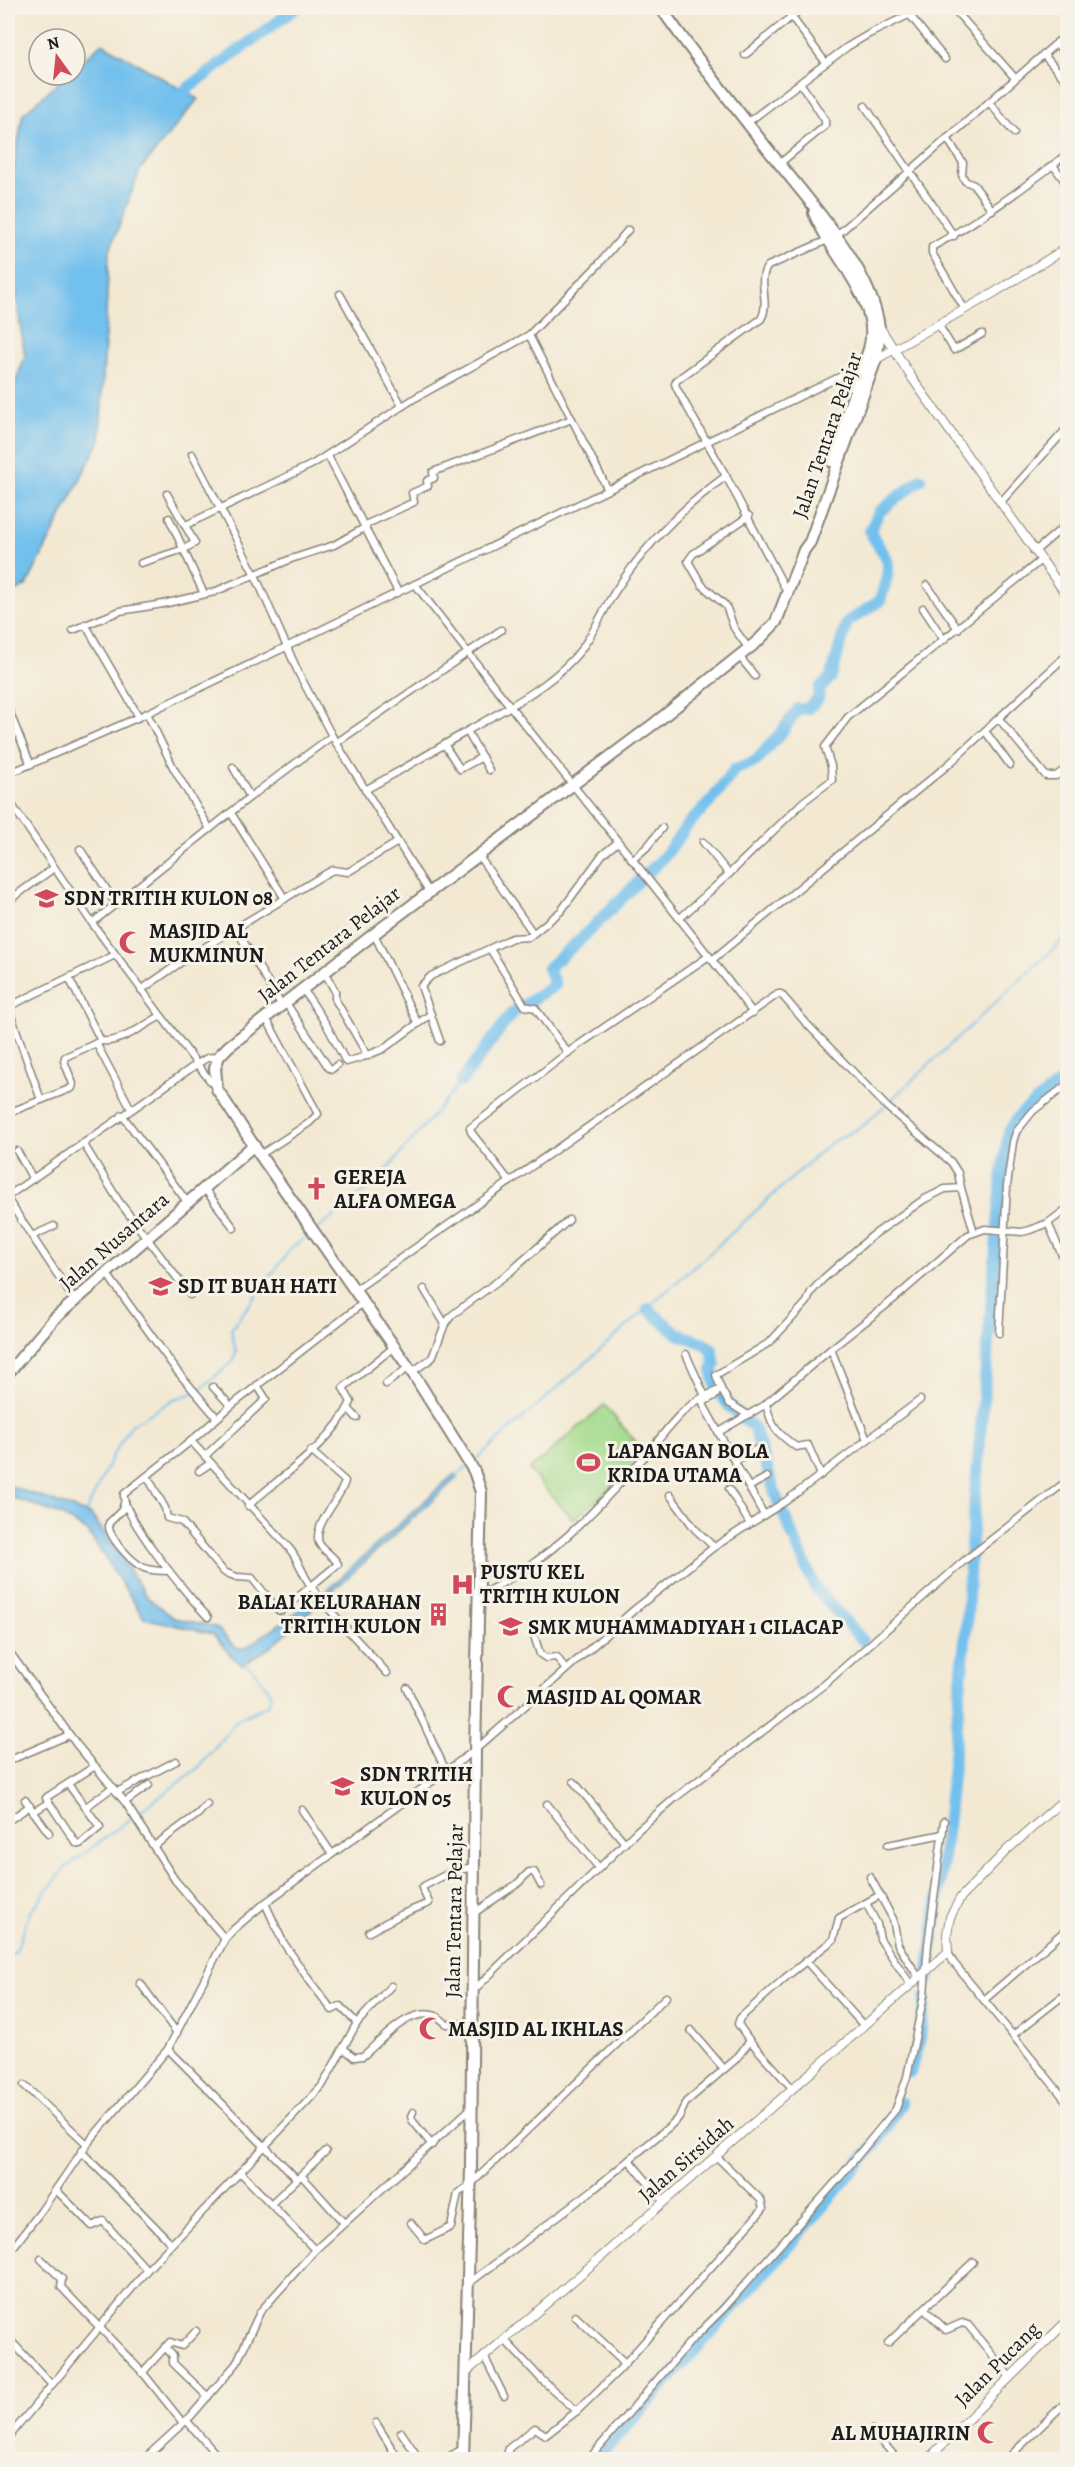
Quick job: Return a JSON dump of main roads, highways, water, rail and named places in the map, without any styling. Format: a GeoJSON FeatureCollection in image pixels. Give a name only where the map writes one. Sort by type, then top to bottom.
{"type":"FeatureCollection","features":[{"type":"Feature","properties":{"kind":"highway","name":"Jalan Tentara Pelajar"},"geometry":{"type":"LineString","coordinates":[[463,2454],[470,2186],[475,1750],[482,1503],[479,1482],[411,1370],[316,1236],[217,1089],[214,1075],[219,1056],[266,1018],[749,648],[776,622],[804,550],[810,542],[876,359],[879,339],[871,301],[833,237],[824,217],[812,207],[661,8]]}},
{"type":"Feature","properties":{"kind":"highway","name":"Jalan Tentara Pelajar"},"geometry":{"type":"LineString","coordinates":[[804,550],[804,540],[872,342],[874,323]]}},
{"type":"Feature","properties":{"kind":"highway","name":"Jalan Nusantara"},"geometry":{"type":"LineString","coordinates":[[8,1373],[37,1337],[75,1301],[204,1188],[257,1150]]}},
{"type":"Feature","properties":{"kind":"water"},"geometry":{"type":"Polygon","coordinates":[[[102,43],[198,99],[140,170],[109,253],[100,440],[27,585],[8,597],[8,402],[25,357],[8,238],[8,200],[23,114],[53,87],[87,87],[87,57],[102,43]]]}},
{"type":"Feature","properties":{"kind":"water"},"geometry":{"type":"Polygon","coordinates":[[[454,1474],[457,1478],[272,1646],[243,1665],[231,1656],[213,1634],[144,1618],[88,1532],[61,1515],[8,1496],[8,1485],[91,1515],[146,1596],[174,1618],[216,1627],[236,1648],[245,1648],[325,1592],[454,1474]]]}},
{"type":"Feature","properties":{"kind":"waterway"},"geometry":{"type":"LineString","coordinates":[[172,100],[296,8]]}},
{"type":"Feature","properties":{"kind":"waterway"},"geometry":{"type":"LineString","coordinates":[[649,872],[664,857],[689,823],[711,801],[735,769],[756,761],[798,709],[807,709],[818,699],[820,688],[831,677],[847,622],[880,601],[888,562],[870,531],[879,512],[921,479]]}},
{"type":"Feature","properties":{"kind":"waterway"},"geometry":{"type":"LineString","coordinates":[[461,1082],[512,1013],[555,985],[548,968],[644,876]]}},
{"type":"Feature","properties":{"kind":"waterway"},"geometry":{"type":"LineString","coordinates":[[472,1463],[712,1251],[830,1143],[863,1126],[1068,935]]}},
{"type":"Feature","properties":{"kind":"waterway"},"geometry":{"type":"LineString","coordinates":[[928,1978],[948,1818],[967,1619],[970,1556],[1002,1178],[1009,1132],[1019,1116],[1068,1076]]}},
{"type":"Feature","properties":{"kind":"waterway"},"geometry":{"type":"LineString","coordinates":[[317,1230],[379,1179],[461,1082]]}},
{"type":"Feature","properties":{"kind":"waterway"},"geometry":{"type":"LineString","coordinates":[[85,1514],[113,1455],[131,1425],[175,1399],[197,1392],[233,1361],[236,1352],[231,1329],[292,1247],[310,1235]]}},
{"type":"Feature","properties":{"kind":"waterway"},"geometry":{"type":"LineString","coordinates":[[648,1309],[678,1334],[703,1343],[712,1349],[715,1365],[712,1369],[716,1387],[731,1408],[754,1428],[777,1499],[815,1587],[862,1640]]}},
{"type":"Feature","properties":{"kind":"waterway"},"geometry":{"type":"LineString","coordinates":[[454,1478],[468,1466]]}},
{"type":"Feature","properties":{"kind":"waterway"},"geometry":{"type":"LineString","coordinates":[[8,1957],[16,1951],[30,1912],[65,1868],[198,1768],[238,1719],[268,1705],[272,1695],[257,1674],[244,1662]]}},
{"type":"Feature","properties":{"kind":"waterway"},"geometry":{"type":"LineString","coordinates":[[910,2072],[920,2038],[925,1998]]}},
{"type":"Feature","properties":{"kind":"waterway"},"geometry":{"type":"LineString","coordinates":[[596,2460],[789,2246],[878,2141],[901,2103]]}},
{"type":"Feature","properties":{"kind":"place","name":"SDN TRITIH KULON 08"},"geometry":{"type":"Point","coordinates":[46,898]}},
{"type":"Feature","properties":{"kind":"place","name":"MASJID AL MUKMINUN"},"geometry":{"type":"Point","coordinates":[131,943]}},
{"type":"Feature","properties":{"kind":"place","name":"GEREJA ALFA OMEGA"},"geometry":{"type":"Point","coordinates":[316,1189]}},
{"type":"Feature","properties":{"kind":"place","name":"SD IT BUAH HATI"},"geometry":{"type":"Point","coordinates":[160,1286]}},
{"type":"Feature","properties":{"kind":"place","name":"LAPANGAN BOLA KRIDA UTAMA"},"geometry":{"type":"Point","coordinates":[589,1463]}},
{"type":"Feature","properties":{"kind":"place","name":"PUSTU KEL TRITIH KULON"},"geometry":{"type":"Point","coordinates":[462,1584]}},
{"type":"Feature","properties":{"kind":"place","name":"BALAI KELURAHAN TRITIH KULON"},"geometry":{"type":"Point","coordinates":[439,1614]}},
{"type":"Feature","properties":{"kind":"place","name":"SMK MUHAMMADIYAH 1 CILACAP"},"geometry":{"type":"Point","coordinates":[510,1627]}},
{"type":"Feature","properties":{"kind":"place","name":"MASJID AL QOMAR"},"geometry":{"type":"Point","coordinates":[508,1697]}},
{"type":"Feature","properties":{"kind":"place","name":"SDN TRITIH KULON 05"},"geometry":{"type":"Point","coordinates":[342,1786]}},
{"type":"Feature","properties":{"kind":"place","name":"MASJID AL IKHLAS"},"geometry":{"type":"Point","coordinates":[430,2029]}},
{"type":"Feature","properties":{"kind":"place","name":"AL MUHAJIRIN"},"geometry":{"type":"Point","coordinates":[988,2433]}}]}
